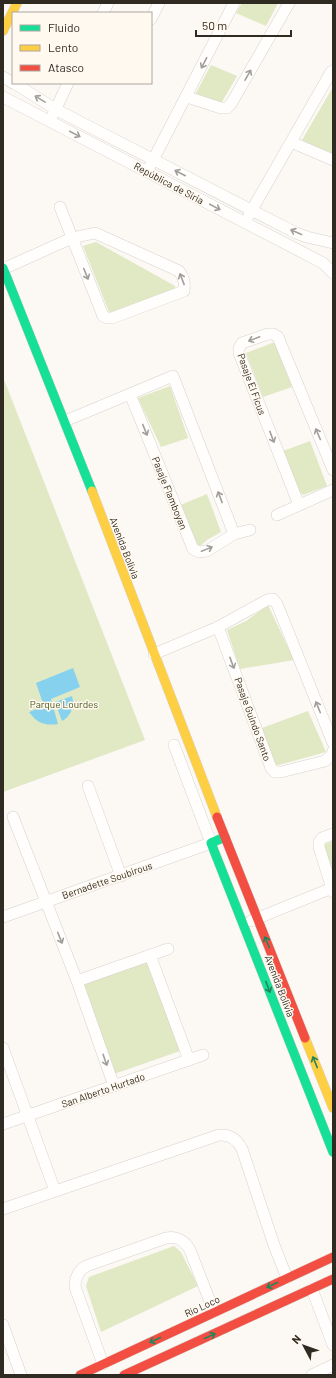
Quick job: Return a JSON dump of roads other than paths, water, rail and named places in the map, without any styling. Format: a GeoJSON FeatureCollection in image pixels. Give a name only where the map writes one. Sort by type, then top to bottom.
{"type":"FeatureCollection","features":[{"type":"Feature","properties":{"kind":"street"},"geometry":{"type":"LineString","coordinates":[[13,12],[18,3]]}},
{"type":"Feature","properties":{"kind":"street"},"geometry":{"type":"LineString","coordinates":[[104,12],[108,3]]}},
{"type":"Feature","properties":{"kind":"street"},"geometry":{"type":"LineString","coordinates":[[152,16],[159,3]]}},
{"type":"Feature","properties":{"kind":"street"},"geometry":{"type":"LineString","coordinates":[[147,172],[187,97],[234,3]]}},
{"type":"Feature","properties":{"kind":"street"},"geometry":{"type":"LineString","coordinates":[[187,97],[222,108],[227,108],[231,104],[289,3]]}},
{"type":"Feature","properties":{"kind":"street"},"geometry":{"type":"LineString","coordinates":[[3,31],[12,14]]}},
{"type":"Feature","properties":{"kind":"street"},"geometry":{"type":"LineString","coordinates":[[245,223],[331,72],[333,71]]}},
{"type":"Feature","properties":{"kind":"street","name":"República de Siria"},"geometry":{"type":"LineString","coordinates":[[3,77],[12,82]]}},
{"type":"Feature","properties":{"kind":"street","name":"República de Siria"},"geometry":{"type":"LineString","coordinates":[[15,84],[56,109],[296,233],[333,243]]}},
{"type":"Feature","properties":{"kind":"street"},"geometry":{"type":"LineString","coordinates":[[50,121],[68,84]]}},
{"type":"Feature","properties":{"kind":"street","name":"República de Siria"},"geometry":{"type":"LineString","coordinates":[[3,97],[323,263],[333,273]]}},
{"type":"Feature","properties":{"kind":"street"},"geometry":{"type":"LineString","coordinates":[[292,142],[333,160]]}},
{"type":"Feature","properties":{"kind":"street"},"geometry":{"type":"LineString","coordinates":[[3,268],[72,238],[95,233],[179,271],[185,283],[184,291],[112,318],[103,316],[72,238],[60,207]]}},
{"type":"Feature","properties":{"kind":"street","name":"Avenida Bolivia"},"geometry":{"type":"LineString","coordinates":[[3,268],[65,421],[226,837],[332,1101]]}},
{"type":"Feature","properties":{"kind":"street","name":"Pasaje El Ficus"},"geometry":{"type":"LineString","coordinates":[[299,505],[239,353],[239,348],[242,343],[268,334],[273,334],[278,337],[333,470]]}},
{"type":"Feature","properties":{"kind":"street"},"geometry":{"type":"LineString","coordinates":[[65,421],[173,376],[234,534]]}},
{"type":"Feature","properties":{"kind":"street","name":"Pasaje Flamboyan"},"geometry":{"type":"LineString","coordinates":[[130,394],[193,549],[199,552],[207,551],[234,534],[250,530]]}},
{"type":"Feature","properties":{"kind":"street"},"geometry":{"type":"LineString","coordinates":[[277,514],[333,490]]}},
{"type":"Feature","properties":{"kind":"street"},"geometry":{"type":"LineString","coordinates":[[154,654],[218,626],[267,600],[273,599],[277,604],[333,743]]}},
{"type":"Feature","properties":{"kind":"street","name":"Pasaje Guindo Santo"},"geometry":{"type":"LineString","coordinates":[[218,626],[271,768],[275,772],[281,772],[325,761],[332,755],[333,751]]}},
{"type":"Feature","properties":{"kind":"street"},"geometry":{"type":"LineString","coordinates":[[174,745],[211,843],[226,837]]}},
{"type":"Feature","properties":{"kind":"street"},"geometry":{"type":"LineString","coordinates":[[88,786],[121,876]]}},
{"type":"Feature","properties":{"kind":"street"},"geometry":{"type":"LineString","coordinates":[[13,817],[77,981],[114,1086]]}},
{"type":"Feature","properties":{"kind":"street"},"geometry":{"type":"LineString","coordinates":[[244,925],[258,918],[332,890],[319,847],[319,842],[322,838],[333,834]]}},
{"type":"Feature","properties":{"kind":"street","name":"Avenida Bolivia"},"geometry":{"type":"LineString","coordinates":[[211,843],[333,1152]]}},
{"type":"Feature","properties":{"kind":"street","name":"Bernadette Soubirous"},"geometry":{"type":"LineString","coordinates":[[3,917],[211,843]]}},
{"type":"Feature","properties":{"kind":"street"},"geometry":{"type":"LineString","coordinates":[[77,981],[168,949]]}},
{"type":"Feature","properties":{"kind":"street"},"geometry":{"type":"LineString","coordinates":[[150,955],[188,1060]]}},
{"type":"Feature","properties":{"kind":"street"},"geometry":{"type":"LineString","coordinates":[[3,1048],[55,1191]]}},
{"type":"Feature","properties":{"kind":"street","name":"San Alberto Hurtado"},"geometry":{"type":"LineString","coordinates":[[3,1124],[203,1055]]}},
{"type":"Feature","properties":{"kind":"street"},"geometry":{"type":"LineString","coordinates":[[313,1102],[332,1101]]}},
{"type":"Feature","properties":{"kind":"street"},"geometry":{"type":"LineString","coordinates":[[3,1209],[219,1135],[227,1135],[236,1139],[242,1149],[274,1245],[287,1278]]}},
{"type":"Feature","properties":{"kind":"street"},"geometry":{"type":"LineString","coordinates":[[103,1364],[75,1287],[76,1277],[86,1266],[166,1238],[180,1239],[190,1250],[214,1312]]}},
{"type":"Feature","properties":{"kind":"street","name":"Río Loco"},"geometry":{"type":"LineString","coordinates":[[80,1375],[333,1257]]}},
{"type":"Feature","properties":{"kind":"street"},"geometry":{"type":"LineString","coordinates":[[124,1375],[147,1370],[333,1279]]}},
{"type":"Feature","properties":{"kind":"street"},"geometry":{"type":"LineString","coordinates":[[312,1289],[333,1345]]}},
{"type":"Feature","properties":{"kind":"street"},"geometry":{"type":"LineString","coordinates":[[3,1325],[21,1375]]}},
{"type":"Feature","properties":{"kind":"street"},"geometry":{"type":"LineString","coordinates":[[312,1375],[333,1365]]}},
{"type":"Feature","properties":{"kind":"water"},"geometry":{"type":"Polygon","coordinates":[[[73,668],[80,687],[51,699],[58,724],[49,725],[35,719],[29,712],[44,706],[36,683],[73,668]]]}},
{"type":"Feature","properties":{"kind":"water"},"geometry":{"type":"Polygon","coordinates":[[[72,696],[72,710],[70,714],[62,721],[55,702],[72,696]]]}},
{"type":"Feature","properties":{"kind":"park label","name":"Parque Lourdes"},"geometry":{"type":"Point","coordinates":[64,704]}}]}
